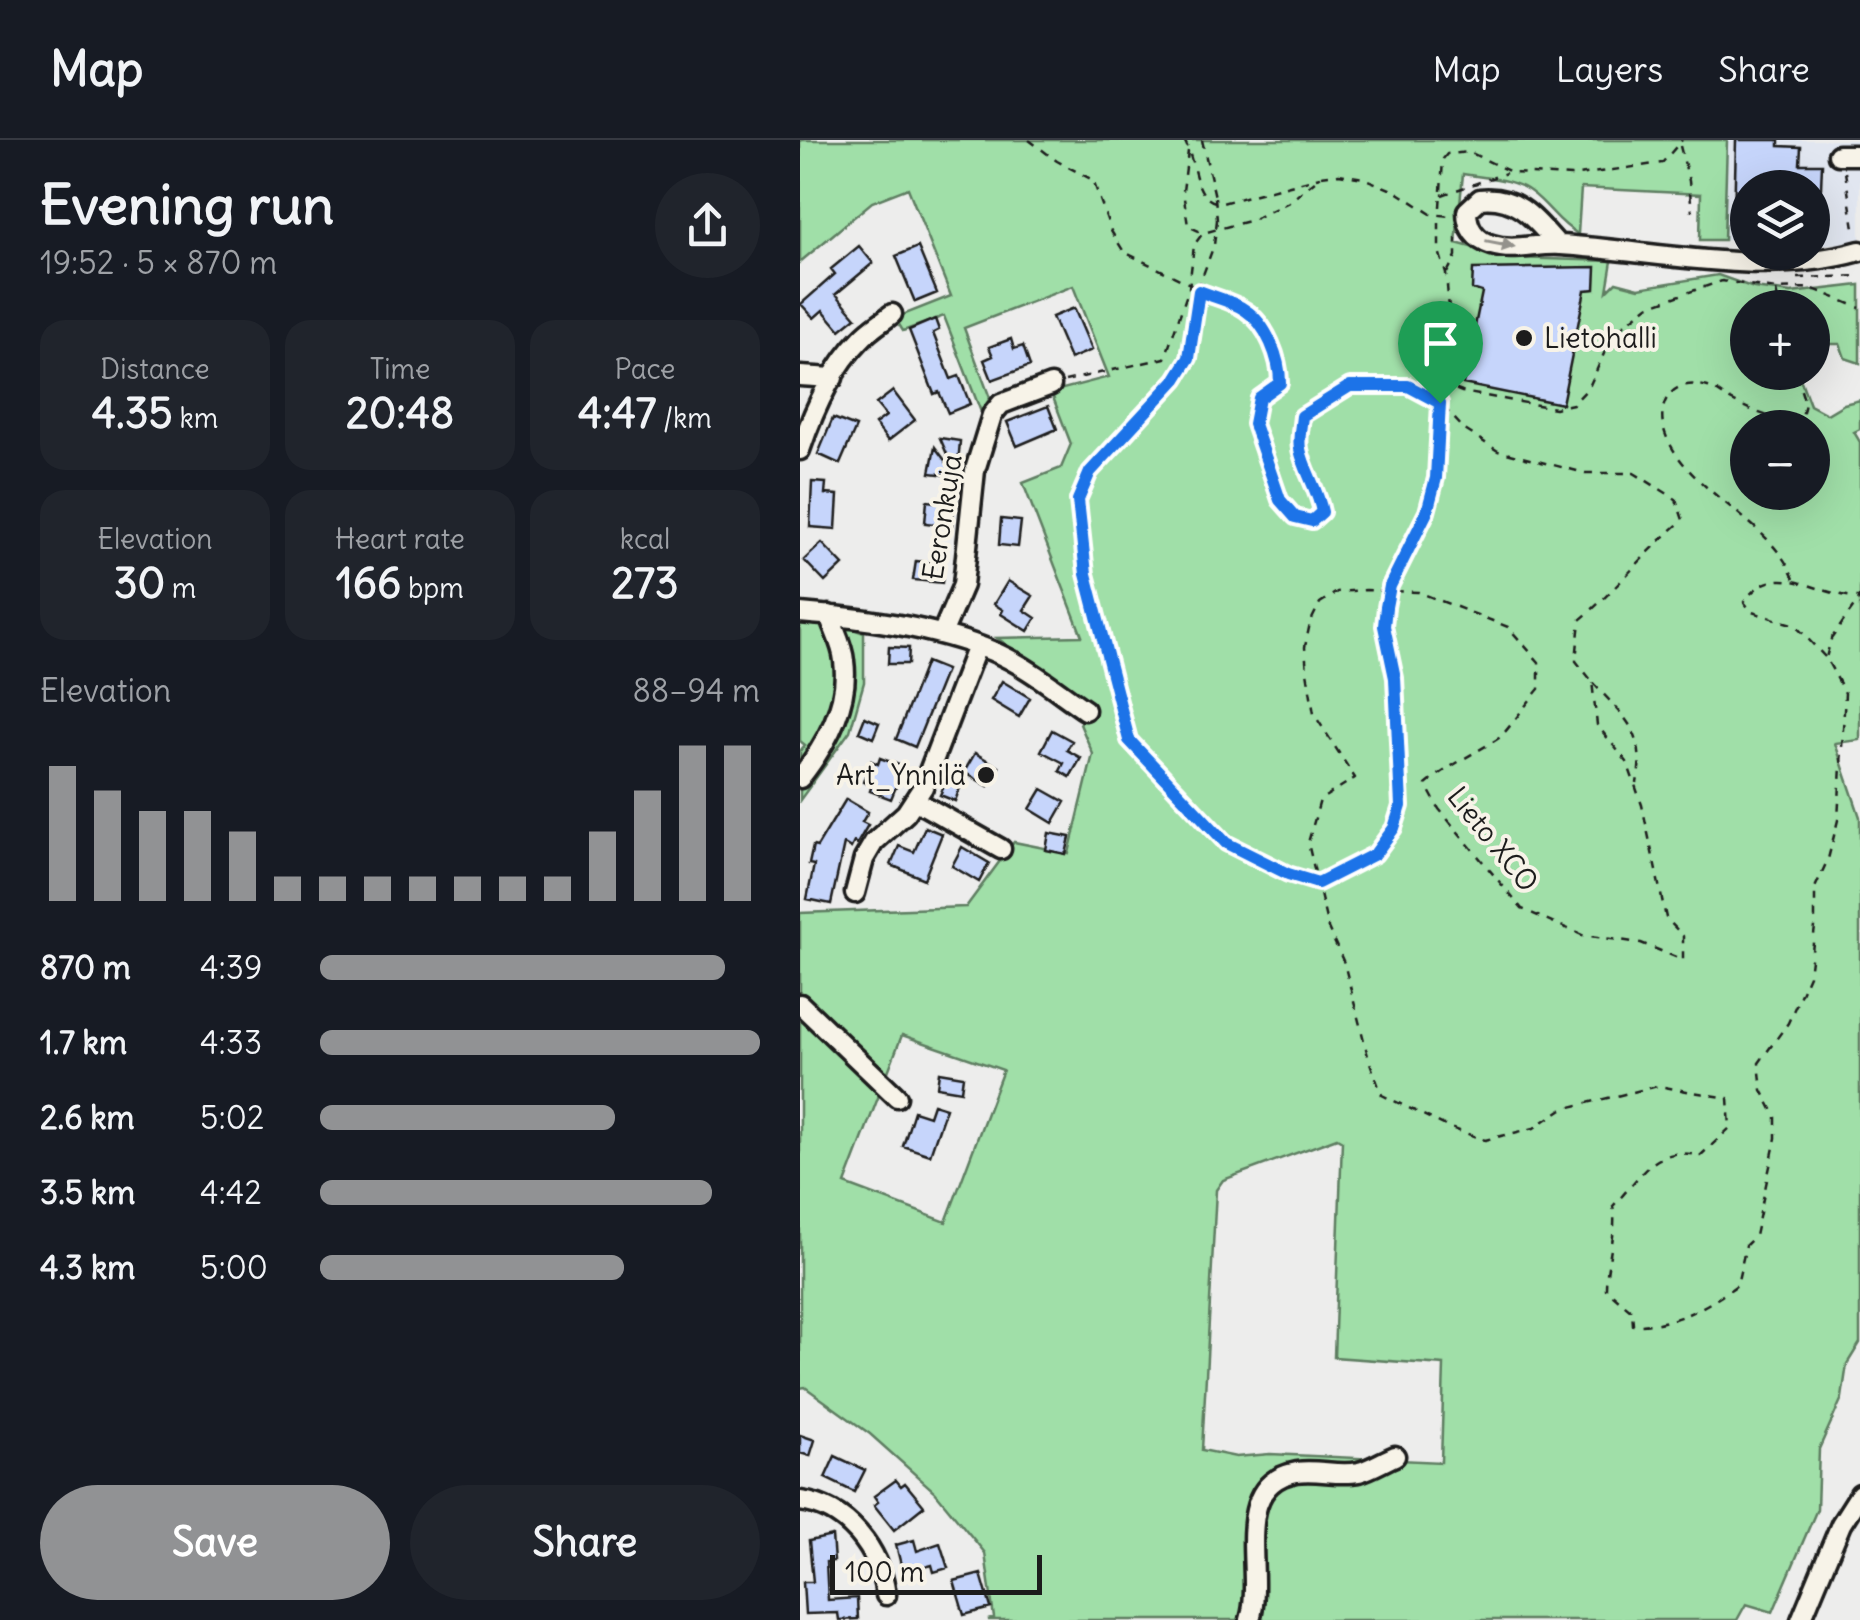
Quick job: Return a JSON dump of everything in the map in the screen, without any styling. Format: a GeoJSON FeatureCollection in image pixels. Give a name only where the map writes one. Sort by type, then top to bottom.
{"type":"FeatureCollection","features":[{"type":"Feature","properties":{"kind":"street"},"geometry":{"type":"LineString","coordinates":[[1838,155],[1860,155]]}},
{"type":"Feature","properties":{"kind":"street"},"geometry":{"type":"LineString","coordinates":[[1558,244],[1528,210],[1500,198],[1480,199],[1467,211],[1467,224],[1473,233],[1491,245],[1505,248],[1637,245],[1769,261],[1831,260],[1860,251]]}},
{"type":"Feature","properties":{"kind":"street"},"geometry":{"type":"LineString","coordinates":[[800,450],[833,378],[861,338],[892,314]]}},
{"type":"Feature","properties":{"kind":"street"},"geometry":{"type":"LineString","coordinates":[[800,376],[833,378]]}},
{"type":"Feature","properties":{"kind":"street","name":"Eeronkuja"},"geometry":{"type":"LineString","coordinates":[[942,634],[963,585],[975,470],[992,415],[1002,404],[1051,385]]}},
{"type":"Feature","properties":{"kind":"street"},"geometry":{"type":"LineString","coordinates":[[800,613],[942,634],[1025,668],[1085,710]]}},
{"type":"Feature","properties":{"kind":"street"},"geometry":{"type":"LineString","coordinates":[[800,778],[826,739],[846,694],[844,658],[828,616]]}},
{"type":"Feature","properties":{"kind":"street"},"geometry":{"type":"LineString","coordinates":[[854,893],[864,859],[874,842],[916,800],[976,646]]}},
{"type":"Feature","properties":{"kind":"street"},"geometry":{"type":"LineString","coordinates":[[916,800],[1001,849]]}},
{"type":"Feature","properties":{"kind":"street"},"geometry":{"type":"LineString","coordinates":[[800,1004],[898,1097]]}},
{"type":"Feature","properties":{"kind":"street"},"geometry":{"type":"LineString","coordinates":[[1250,1620],[1256,1571],[1253,1510],[1265,1488],[1296,1472],[1358,1472],[1395,1456]]}},
{"type":"Feature","properties":{"kind":"street"},"geometry":{"type":"LineString","coordinates":[[1801,1620],[1841,1524],[1860,1494]]}},
{"type":"Feature","properties":{"kind":"street"},"geometry":{"type":"LineString","coordinates":[[800,1502],[834,1513],[861,1535],[883,1572],[886,1594]]}},
{"type":"Feature","properties":{"kind":"path","name":"Lieto XCO"},"geometry":{"type":"LineString","coordinates":[[1029,140],[1057,162],[1093,180],[1111,231],[1124,252],[1199,291],[1245,309],[1263,328],[1280,369],[1280,383],[1259,398],[1254,424],[1280,500],[1295,517],[1312,521],[1322,512],[1299,446],[1302,416],[1350,386],[1408,386],[1440,403],[1465,430],[1498,451],[1585,473],[1634,473],[1676,499],[1682,520],[1650,548],[1609,596],[1580,620],[1576,661],[1592,682],[1598,725],[1627,762],[1654,848],[1666,918],[1683,936],[1684,960],[1640,943],[1582,935],[1522,909],[1439,809],[1426,785],[1445,768],[1503,736],[1513,717],[1539,689],[1539,662],[1508,628],[1418,592],[1337,592],[1320,603],[1310,623],[1305,647],[1314,714],[1355,778],[1320,800],[1308,843],[1328,928],[1344,964],[1382,1095],[1486,1140],[1534,1128],[1562,1109],[1658,1086],[1728,1098],[1730,1128],[1714,1146],[1700,1156],[1682,1152],[1658,1157],[1613,1206],[1616,1222],[1609,1242],[1606,1289],[1632,1311],[1633,1325],[1652,1326],[1684,1316],[1737,1286],[1746,1245],[1756,1236],[1776,1138],[1776,1117],[1762,1090],[1759,1063],[1788,1023],[1808,975],[1815,927],[1815,888],[1828,860],[1838,820],[1845,693],[1826,658]]}},
{"type":"Feature","properties":{"kind":"path"},"geometry":{"type":"LineString","coordinates":[[1186,140],[1202,197],[1209,202],[1222,203],[1339,174],[1363,178],[1397,192],[1431,214],[1446,215]]}},
{"type":"Feature","properties":{"kind":"path"},"geometry":{"type":"LineString","coordinates":[[1202,140],[1218,228],[1199,291],[1189,358],[1176,379],[1090,472],[1082,486],[1078,513],[1086,574],[1129,740],[1226,843],[1288,874],[1318,883],[1375,854],[1394,828],[1401,806],[1395,678],[1384,626],[1389,592],[1427,512],[1436,478],[1442,351],[1449,310],[1446,274],[1439,251],[1439,223]]}},
{"type":"Feature","properties":{"kind":"path"},"geometry":{"type":"LineString","coordinates":[[1441,196],[1509,172],[1571,176],[1662,163],[1681,142]]}},
{"type":"Feature","properties":{"kind":"path"},"geometry":{"type":"LineString","coordinates":[[1681,142],[1692,212]]}},
{"type":"Feature","properties":{"kind":"path"},"geometry":{"type":"LineString","coordinates":[[1188,148],[1183,192],[1188,226],[1203,233]]}},
{"type":"Feature","properties":{"kind":"path"},"geometry":{"type":"LineString","coordinates":[[1440,207],[1443,159],[1447,154],[1470,152],[1509,172]]}},
{"type":"Feature","properties":{"kind":"path"},"geometry":{"type":"LineString","coordinates":[[1838,155],[1860,251]]}},
{"type":"Feature","properties":{"kind":"path"},"geometry":{"type":"LineString","coordinates":[[1051,385],[1166,358],[1189,288],[1194,245],[1203,233],[1252,220],[1289,202],[1321,176]]}},
{"type":"Feature","properties":{"kind":"path"},"geometry":{"type":"LineString","coordinates":[[1446,274],[1456,256],[1456,244]]}},
{"type":"Feature","properties":{"kind":"path"},"geometry":{"type":"LineString","coordinates":[[1441,384],[1462,392],[1555,408],[1573,404],[1589,387],[1611,338],[1648,306],[1722,281],[1776,289],[1811,288],[1860,308]]}},
{"type":"Feature","properties":{"kind":"path"},"geometry":{"type":"LineString","coordinates":[[1800,390],[1805,403],[1802,417],[1792,420],[1768,416],[1709,387],[1684,385],[1670,393],[1661,410],[1662,427],[1693,476],[1756,527],[1794,578],[1831,595],[1860,597]]}},
{"type":"Feature","properties":{"kind":"path"},"geometry":{"type":"LineString","coordinates":[[1794,578],[1751,591],[1744,602],[1752,612],[1795,625],[1826,658]]}},
{"type":"Feature","properties":{"kind":"path"},"geometry":{"type":"LineString","coordinates":[[1826,658],[1831,639],[1860,597]]}},
{"type":"Feature","properties":{"kind":"path"},"geometry":{"type":"LineString","coordinates":[[1592,682],[1635,734],[1642,758],[1636,787]]}},
{"type":"Feature","properties":{"kind":"shaded area"},"geometry":{"type":"Polygon","coordinates":[[[1727,140],[1860,140],[1860,242],[1830,244],[1830,170],[1730,170],[1730,241],[1724,240],[1727,140]]]}},
{"type":"Feature","properties":{"kind":"green space"},"geometry":{"type":"Polygon","coordinates":[[[800,140],[1727,140],[1724,240],[1700,240],[1701,194],[1581,188],[1578,234],[1524,187],[1463,174],[1456,243],[1512,258],[1612,261],[1607,291],[1616,282],[1639,288],[1718,275],[1769,290],[1730,290],[1730,390],[1804,390],[1810,405],[1819,410],[1730,410],[1730,510],[1830,510],[1830,412],[1860,400],[1860,429],[1854,432],[1860,442],[1860,740],[1835,743],[1860,817],[1860,1343],[1847,1364],[1842,1398],[1819,1449],[1817,1509],[1773,1612],[1746,1604],[1737,1620],[988,1620],[994,1618],[985,1553],[935,1492],[870,1434],[805,1387],[800,1388],[800,913],[966,907],[1014,842],[1069,853],[1093,754],[1080,724],[1091,705],[997,638],[1082,636],[1023,483],[1061,468],[1071,444],[1051,392],[1109,377],[1073,286],[964,328],[990,398],[981,412],[944,316],[903,331],[895,318],[951,296],[908,188],[872,202],[800,262],[800,140]],[[902,1035],[845,1184],[946,1222],[1003,1070],[902,1035]],[[1337,1138],[1223,1180],[1216,1190],[1202,1450],[1236,1457],[1270,1454],[1441,1462],[1444,1365],[1334,1357],[1342,1141],[1337,1138]]]}},
{"type":"Feature","properties":{"kind":"green space"},"geometry":{"type":"Polygon","coordinates":[[[1860,285],[1860,363],[1845,358],[1840,344],[1830,344],[1830,290],[1817,290],[1860,285]]]}},
{"type":"Feature","properties":{"kind":"green space"},"geometry":{"type":"Polygon","coordinates":[[[800,621],[840,624],[864,633],[864,682],[850,731],[800,800],[800,751],[805,745],[800,741],[800,621]]]}},
{"type":"Feature","properties":{"kind":"building"},"geometry":{"type":"Polygon","coordinates":[[[1736,140],[1779,140],[1779,146],[1801,147],[1800,164],[1822,164],[1822,170],[1735,170],[1736,140]]]}},
{"type":"Feature","properties":{"kind":"building"},"geometry":{"type":"Polygon","coordinates":[[[859,246],[873,263],[836,294],[856,317],[840,330],[823,310],[814,318],[801,304],[835,274],[831,269],[859,246]]]}},
{"type":"Feature","properties":{"kind":"building"},"geometry":{"type":"Polygon","coordinates":[[[918,247],[937,293],[915,302],[896,256],[918,247]]]}},
{"type":"Feature","properties":{"kind":"building","name":"Lietohalli"},"geometry":{"type":"Polygon","coordinates":[[[1596,267],[1595,289],[1585,290],[1562,404],[1463,384],[1482,292],[1472,289],[1473,269],[1596,267]]]}},
{"type":"Feature","properties":{"kind":"building"},"geometry":{"type":"Polygon","coordinates":[[[1074,308],[1092,350],[1070,359],[1052,317],[1074,308]]]}},
{"type":"Feature","properties":{"kind":"building"},"geometry":{"type":"Polygon","coordinates":[[[935,319],[939,330],[933,333],[951,379],[959,376],[970,404],[948,413],[939,392],[934,394],[909,330],[935,319]]]}},
{"type":"Feature","properties":{"kind":"building"},"geometry":{"type":"Polygon","coordinates":[[[1011,339],[1014,349],[1023,346],[1030,366],[992,380],[984,360],[993,356],[989,347],[1011,339]]]}},
{"type":"Feature","properties":{"kind":"building"},"geometry":{"type":"Polygon","coordinates":[[[893,391],[915,420],[888,441],[875,424],[886,416],[876,404],[893,391]]]}},
{"type":"Feature","properties":{"kind":"building"},"geometry":{"type":"Polygon","coordinates":[[[1048,406],[1057,429],[1017,446],[1007,422],[1048,406]]]}},
{"type":"Feature","properties":{"kind":"building"},"geometry":{"type":"Polygon","coordinates":[[[833,418],[856,427],[840,464],[818,454],[833,418]]]}},
{"type":"Feature","properties":{"kind":"building"},"geometry":{"type":"Polygon","coordinates":[[[940,438],[960,441],[957,476],[930,473],[935,447],[947,463],[950,461],[940,438]]]}},
{"type":"Feature","properties":{"kind":"building"},"geometry":{"type":"Polygon","coordinates":[[[812,482],[826,483],[825,494],[838,495],[836,529],[810,527],[812,482]]]}},
{"type":"Feature","properties":{"kind":"building"},"geometry":{"type":"Polygon","coordinates":[[[927,501],[954,504],[952,526],[925,523],[927,501]]]}},
{"type":"Feature","properties":{"kind":"building"},"geometry":{"type":"Polygon","coordinates":[[[1001,519],[1021,521],[1018,547],[999,545],[1001,519]]]}},
{"type":"Feature","properties":{"kind":"building"},"geometry":{"type":"Polygon","coordinates":[[[822,543],[843,565],[825,582],[804,560],[822,543]]]}},
{"type":"Feature","properties":{"kind":"building"},"geometry":{"type":"Polygon","coordinates":[[[916,561],[944,564],[942,583],[913,580],[916,561]]]}},
{"type":"Feature","properties":{"kind":"building"},"geometry":{"type":"Polygon","coordinates":[[[1008,581],[1033,596],[1024,610],[1036,618],[1028,631],[1001,614],[1003,610],[994,604],[1008,581]]]}},
{"type":"Feature","properties":{"kind":"building"},"geometry":{"type":"Polygon","coordinates":[[[889,647],[909,648],[908,664],[888,664],[889,647]]]}},
{"type":"Feature","properties":{"kind":"building"},"geometry":{"type":"Polygon","coordinates":[[[926,662],[946,670],[915,747],[896,739],[926,662]]]}},
{"type":"Feature","properties":{"kind":"building"},"geometry":{"type":"Polygon","coordinates":[[[1002,681],[1030,698],[1019,717],[991,700],[1002,681]]]}},
{"type":"Feature","properties":{"kind":"building"},"geometry":{"type":"Polygon","coordinates":[[[865,717],[879,723],[873,738],[859,732],[865,717]]]}},
{"type":"Feature","properties":{"kind":"building"},"geometry":{"type":"Polygon","coordinates":[[[1052,730],[1072,741],[1067,750],[1081,758],[1070,777],[1060,771],[1064,763],[1041,751],[1052,730]]]}},
{"type":"Feature","properties":{"kind":"building"},"geometry":{"type":"Polygon","coordinates":[[[975,753],[999,767],[988,786],[964,772],[975,753]]]}},
{"type":"Feature","properties":{"kind":"building"},"geometry":{"type":"Polygon","coordinates":[[[880,758],[904,767],[891,799],[870,791],[872,785],[863,782],[871,761],[878,764],[880,758]]]}},
{"type":"Feature","properties":{"kind":"building"},"geometry":{"type":"Polygon","coordinates":[[[949,774],[963,780],[955,801],[940,795],[949,774]]]}},
{"type":"Feature","properties":{"kind":"building"},"geometry":{"type":"Polygon","coordinates":[[[1042,789],[1065,802],[1053,823],[1030,809],[1042,789]]]}},
{"type":"Feature","properties":{"kind":"building"},"geometry":{"type":"Polygon","coordinates":[[[846,799],[868,812],[862,822],[868,825],[857,844],[854,842],[851,848],[844,844],[831,904],[807,899],[814,865],[809,864],[813,846],[817,847],[846,799]]]}},
{"type":"Feature","properties":{"kind":"building"},"geometry":{"type":"Polygon","coordinates":[[[925,827],[942,834],[924,879],[891,865],[899,846],[914,852],[925,827]]]}},
{"type":"Feature","properties":{"kind":"building"},"geometry":{"type":"Polygon","coordinates":[[[1049,833],[1070,837],[1066,854],[1046,850],[1049,833]]]}},
{"type":"Feature","properties":{"kind":"building"},"geometry":{"type":"Polygon","coordinates":[[[962,847],[989,863],[979,882],[952,866],[962,847]]]}},
{"type":"Feature","properties":{"kind":"building"},"geometry":{"type":"Polygon","coordinates":[[[939,1072],[963,1076],[961,1091],[937,1087],[939,1072]]]}},
{"type":"Feature","properties":{"kind":"building"},"geometry":{"type":"Polygon","coordinates":[[[933,1104],[946,1108],[930,1155],[903,1146],[914,1111],[929,1116],[933,1104]]]}},
{"type":"Feature","properties":{"kind":"building"},"geometry":{"type":"Polygon","coordinates":[[[800,1435],[815,1440],[810,1456],[800,1453],[800,1435]]]}},
{"type":"Feature","properties":{"kind":"building"},"geometry":{"type":"Polygon","coordinates":[[[835,1456],[865,1470],[854,1492],[825,1478],[835,1456]]]}},
{"type":"Feature","properties":{"kind":"building"},"geometry":{"type":"Polygon","coordinates":[[[896,1480],[901,1486],[905,1483],[924,1506],[894,1530],[874,1505],[878,1502],[874,1496],[896,1480]]]}},
{"type":"Feature","properties":{"kind":"building"},"geometry":{"type":"Polygon","coordinates":[[[832,1536],[834,1561],[826,1562],[828,1600],[857,1598],[858,1619],[839,1620],[838,1613],[805,1614],[803,1582],[813,1582],[809,1541],[832,1536]]]}},
{"type":"Feature","properties":{"kind":"building"},"geometry":{"type":"Polygon","coordinates":[[[914,1540],[917,1551],[940,1543],[948,1568],[934,1572],[932,1565],[903,1573],[896,1545],[914,1540]]]}},
{"type":"Feature","properties":{"kind":"building"},"geometry":{"type":"Polygon","coordinates":[[[981,1574],[991,1608],[964,1615],[954,1581],[981,1574]]]}},
{"type":"Feature","properties":{"kind":"place","name":"Lietohalli"},"geometry":{"type":"Point","coordinates":[1524,338]}},
{"type":"Feature","properties":{"kind":"place","name":"Art_Ynnilä"},"geometry":{"type":"Point","coordinates":[986,775]}},
{"type":"Feature","properties":{"kind":"route"},"geometry":{"type":"LineString","coordinates":[[1199,291],[1245,309],[1263,328],[1280,369],[1280,383],[1259,398],[1254,424],[1280,500],[1295,517],[1312,521],[1322,512],[1299,446],[1302,416],[1350,386],[1378,383],[1408,386],[1440,403],[1436,478],[1427,512],[1390,586],[1384,626],[1395,678],[1401,806],[1394,828],[1375,854],[1318,883],[1288,874],[1226,843],[1129,740],[1086,574],[1078,500],[1090,472],[1176,379],[1189,358],[1199,291]]}}]}
